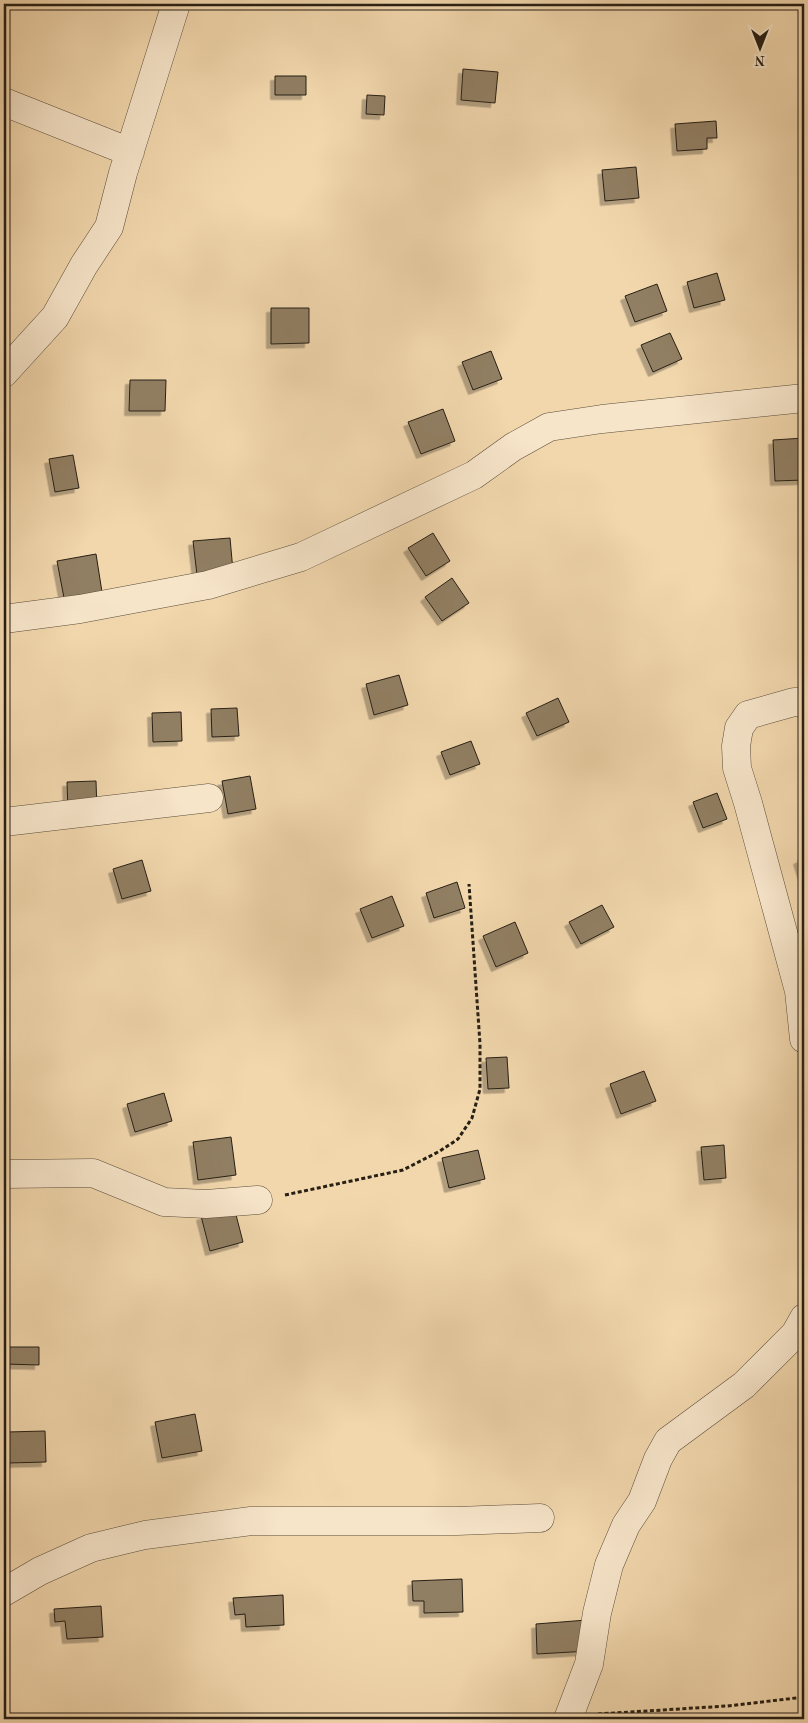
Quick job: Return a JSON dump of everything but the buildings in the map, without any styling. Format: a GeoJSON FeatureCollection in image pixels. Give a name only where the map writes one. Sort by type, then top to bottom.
{"type":"FeatureCollection","features":[{"type":"Feature","properties":{"kind":"street"},"geometry":{"type":"LineString","coordinates":[[4,373],[55,317],[84,265],[109,227],[176,4]]}},
{"type":"Feature","properties":{"kind":"street"},"geometry":{"type":"LineString","coordinates":[[4,102],[130,152]]}},
{"type":"Feature","properties":{"kind":"street"},"geometry":{"type":"LineString","coordinates":[[4,620],[80,609],[208,585],[301,557],[474,475],[513,447],[548,427],[602,419],[804,398]]}},
{"type":"Feature","properties":{"kind":"street"},"geometry":{"type":"LineString","coordinates":[[804,702],[794,702],[748,716],[739,728],[736,746],[737,768],[799,991],[804,1039]]}},
{"type":"Feature","properties":{"kind":"street"},"geometry":{"type":"LineString","coordinates":[[4,822],[209,798]]}},
{"type":"Feature","properties":{"kind":"street"},"geometry":{"type":"LineString","coordinates":[[4,1174],[93,1173],[164,1202],[206,1204],[258,1200]]}},
{"type":"Feature","properties":{"kind":"street"},"geometry":{"type":"LineString","coordinates":[[568,1718],[589,1664],[597,1613],[609,1564],[626,1525],[642,1501],[658,1459],[668,1441],[744,1385],[795,1334],[804,1318]]}},
{"type":"Feature","properties":{"kind":"street"},"geometry":{"type":"LineString","coordinates":[[4,1592],[40,1571],[91,1548],[145,1535],[251,1521],[457,1521],[540,1518]]}},
{"type":"Feature","properties":{"kind":"path"},"geometry":{"type":"LineString","coordinates":[[258,1200],[403,1170],[440,1151],[458,1139],[472,1118],[480,1089],[480,1044],[469,884]]}},
{"type":"Feature","properties":{"kind":"path"},"geometry":{"type":"LineString","coordinates":[[530,1719],[568,1718],[727,1706],[804,1697]]}}]}
